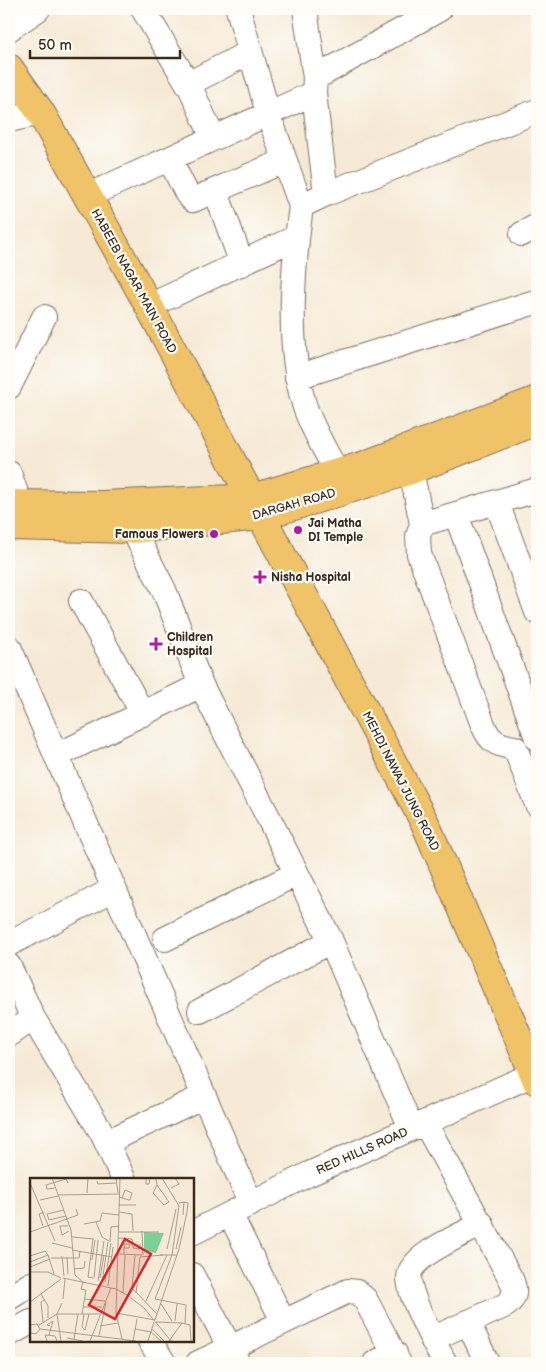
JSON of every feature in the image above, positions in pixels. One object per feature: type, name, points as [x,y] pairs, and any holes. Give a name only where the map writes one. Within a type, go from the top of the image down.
[{"type":"main road","name":"HABEEB NAGAR MAIN ROAD","points":[[9,68],[41,113],[149,306],[256,507]]},
{"type":"main road","name":"DARGAH ROAD","points":[[12,511],[120,503],[256,507],[337,473],[362,466],[537,400]]},
{"type":"main road","name":"DARGAH ROAD","points":[[12,511],[131,529],[256,507],[411,470],[537,421]]},
{"type":"main road","name":"MEHDI NAWAJ JUNG ROAD","points":[[256,507],[425,822],[530,1047],[536,1077]]},
{"type":"street","points":[[9,29],[38,9]]},
{"type":"street","points":[[143,9],[188,84],[213,138]]},
{"type":"street","points":[[238,9],[268,113],[301,206],[297,237],[293,331],[298,377],[304,405],[337,473]]},
{"type":"street","points":[[304,9],[326,194]]},
{"type":"street","points":[[87,196],[170,160],[268,113],[440,9]]},
{"type":"street","points":[[188,84],[250,52]]},
{"type":"street","points":[[301,206],[326,194],[537,111]]},
{"type":"street","points":[[9,120],[41,113]]},
{"type":"street","points":[[170,160],[187,194],[193,200],[216,192],[284,161]]},
{"type":"street","points":[[216,192],[242,264]]},
{"type":"street","points":[[149,306],[297,237]]},
{"type":"street","points":[[298,377],[532,303]]},
{"type":"street","points":[[9,387],[44,318]]},
{"type":"street","points":[[411,470],[422,524],[418,536],[419,554],[483,725],[488,736],[496,744],[526,745],[537,804]]},
{"type":"street","points":[[9,473],[12,511]]},
{"type":"street","points":[[422,524],[537,490]]},
{"type":"street","points":[[120,503],[131,529],[164,590],[200,685],[330,941],[418,1126],[482,1224],[512,1281],[515,1291],[514,1297],[506,1305],[432,1339]]},
{"type":"street","points":[[497,503],[537,612]]},
{"type":"street","points":[[456,514],[537,738]]},
{"type":"street","points":[[81,601],[143,714]]},
{"type":"street","points":[[9,647],[204,1096],[240,1209],[282,1321]]},
{"type":"street","points":[[56,756],[200,685]]},
{"type":"street","points":[[165,939],[296,874]]},
{"type":"street","points":[[9,944],[114,889]]},
{"type":"street","points":[[200,1011],[330,941]]},
{"type":"street","points":[[9,966],[33,1018],[107,1142],[123,1178]]},
{"type":"street","points":[[9,1034],[33,1018]]},
{"type":"street","name":"RED HILLS ROAD","points":[[194,1232],[308,1174],[536,1077]]},
{"type":"street","points":[[107,1142],[204,1096]]},
{"type":"street","points":[[445,1363],[432,1339],[410,1287],[409,1276],[412,1267],[423,1256],[482,1224]]},
{"type":"street","points":[[194,1279],[234,1355]]},
{"type":"street","points":[[9,1298],[30,1285]]},
{"type":"street","points":[[198,1363],[234,1355],[282,1321],[348,1291],[357,1292],[372,1310],[390,1360]]},
{"type":"street","points":[[468,1322],[487,1363]]},
{"type":"street","points":[[9,1334],[30,1323]]},
{"type":"street","points":[[151,1342],[164,1363]]},
{"type":"place","name":"Jai Matha DI Temple","points":[[298,530]]},
{"type":"place","name":"Famous Flowers","points":[[214,534]]},
{"type":"place","name":"Nisha Hospital","points":[[260,577]]},
{"type":"place","name":"Children Hospital","points":[[156,644]]}]
